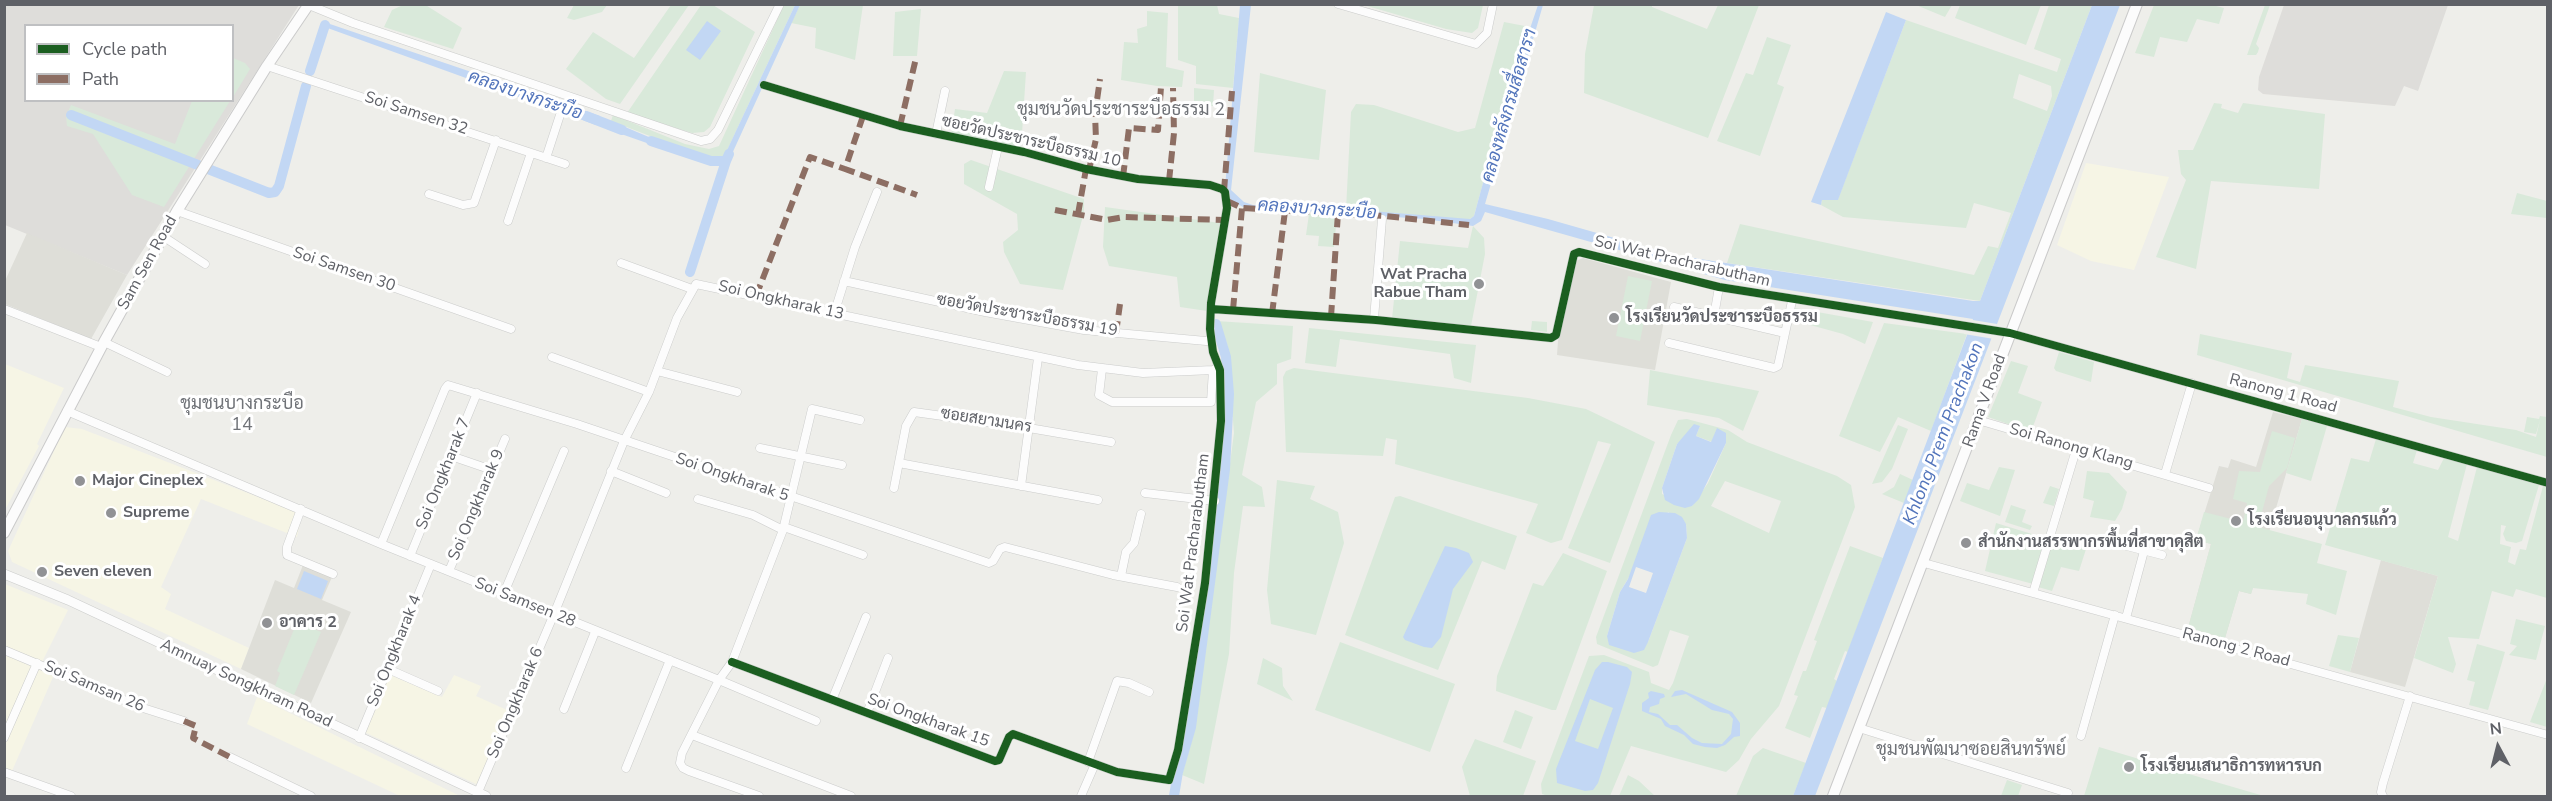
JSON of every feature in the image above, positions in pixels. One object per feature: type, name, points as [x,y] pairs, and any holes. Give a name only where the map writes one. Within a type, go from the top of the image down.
[{"type":"main road","name":"Rama V Road","points":[[1833,796],[2137,4]]},
{"type":"main road","name":"Sam Sen Road","points":[[4,533],[102,345],[177,211],[267,66],[309,5]]},
{"type":"street","points":[[309,5],[353,23],[701,141],[710,139],[718,130],[780,4]]},
{"type":"street","points":[[1338,4],[1476,44],[1487,33],[1493,4]]},
{"type":"street","name":"Soi Samsen 32","points":[[267,66],[565,164]]},
{"type":"street","name":"ซอยวัดประชาระบือธรรม 10","points":[[764,85],[872,118],[1116,176],[1210,186],[1225,192]]},
{"type":"street","points":[[936,134],[945,91]]},
{"type":"street","points":[[546,158],[560,115]]},
{"type":"street","points":[[429,194],[463,204],[474,203],[496,140]]},
{"type":"street","points":[[989,187],[998,147]]},
{"type":"street","points":[[508,221],[531,153]]},
{"type":"street","points":[[834,314],[877,192]]},
{"type":"street","name":"Soi Wat Pracharabutham","points":[[1169,780],[1182,727],[1205,583],[1215,501],[1221,422],[1211,339],[1211,306],[1227,208],[1225,192]]},
{"type":"street","name":"Soi Samsen 30","points":[[177,211],[511,329]]},
{"type":"street","points":[[1374,319],[1382,219]]},
{"type":"street","points":[[164,237],[205,264]]},
{"type":"street","name":"Soi Wat Pracharabutham","points":[[1211,306],[1374,319],[1551,338],[1556,335],[1574,254],[1579,252],[1719,287],[1792,301],[1998,331]]},
{"type":"street","points":[[554,614],[611,471],[649,392],[677,318],[692,289],[621,263]]},
{"type":"street","name":"ซอยวัดประชาระบือธรรม 19","points":[[844,281],[985,312],[1084,330],[1177,339],[1211,339]]},
{"type":"street","name":"Soi Ongkharak 13","points":[[692,289],[696,284],[701,283],[1038,358],[1102,369],[1143,373],[1216,368]]},
{"type":"street","points":[[1714,316],[1719,287]]},
{"type":"street","points":[[1669,344],[1774,368],[1779,366],[1792,301]]},
{"type":"street","points":[[1674,307],[1785,333]]},
{"type":"street","points":[[4,309],[167,372]]},
{"type":"street","name":"Ranong 1 Road","points":[[1998,331],[2547,483]]},
{"type":"street","points":[[552,357],[649,392]]},
{"type":"street","points":[[1021,486],[1038,358]]},
{"type":"street","points":[[1102,369],[1099,395],[1112,402],[1211,402],[1216,368]]},
{"type":"street","points":[[657,371],[737,392]]},
{"type":"street","points":[[2165,474],[2192,383]]},
{"type":"street","name":"Soi Ongkharak 5","points":[[381,544],[445,389],[448,386],[454,386],[577,424],[989,563],[993,561],[1000,549],[1005,547],[1121,576],[1177,587]]},
{"type":"street","name":"Soi Ongkharak 7","points":[[410,556],[477,393]]},
{"type":"street","points":[[759,796],[683,768],[681,758],[718,680],[732,662],[784,528],[812,409],[860,420]]},
{"type":"street","name":"Soi Samsen 28","points":[[67,411],[301,508],[381,544],[816,721]]},
{"type":"street","name":"ซอยสยามนคร","points":[[894,488],[906,426],[914,412],[1111,442]]},
{"type":"street","name":"Soi Ranong Klang","points":[[1978,420],[2209,488]]},
{"type":"street","name":"Soi Ongkharak 9","points":[[449,571],[505,439]]},
{"type":"street","points":[[760,448],[842,465]]},
{"type":"street","points":[[2033,593],[2076,450]]},
{"type":"street","points":[[504,594],[564,452]]},
{"type":"street","points":[[451,456],[492,470]]},
{"type":"street","points":[[899,463],[1098,500]]},
{"type":"street","points":[[611,471],[666,493]]},
{"type":"street","points":[[1146,493],[1215,501]]},
{"type":"street","points":[[698,499],[753,515],[863,555]]},
{"type":"street","points":[[301,508],[287,547],[287,555],[333,574]]},
{"type":"street","points":[[1121,576],[1126,552],[1134,543],[1141,514]]},
{"type":"street","points":[[2115,543],[2162,555]]},
{"type":"street","points":[[2126,618],[2144,551]]},
{"type":"street","name":"Ranong 2 Road","points":[[1924,563],[2547,735]]},
{"type":"street","name":"Soi Ongkharak 4","points":[[359,738],[432,564]]},
{"type":"street","name":"Amnuay Songkhram Road","points":[[4,574],[68,600],[480,795]]},
{"type":"street","name":"Soi Ongkharak 6","points":[[480,795],[554,614]]},
{"type":"street","points":[[2081,736],[2115,615]]},
{"type":"street","points":[[832,700],[867,616]]},
{"type":"street","points":[[564,709],[595,632]]},
{"type":"street","name":"Soi Samsan 26","points":[[4,650],[144,708],[184,722]]},
{"type":"street","points":[[867,713],[888,658]]},
{"type":"street","points":[[626,768],[670,660]]},
{"type":"street","name":"Soi Ongkharak 15","points":[[732,662],[995,761],[999,760],[1009,737],[1013,734],[1126,774],[1169,780]]},
{"type":"street","points":[[4,738],[37,663]]},
{"type":"street","points":[[388,669],[438,691]]},
{"type":"street","points":[[1081,796],[1117,681],[1129,683],[1149,692]]},
{"type":"street","points":[[2383,796],[2381,792],[2383,783],[2410,696]]},
{"type":"street","points":[[1859,729],[2068,793]]},
{"type":"street","points":[[692,735],[851,796]]},
{"type":"street","points":[[231,757],[310,796]]},
{"type":"street","points":[[4,772],[71,796]]},
{"type":"shaded area","points":[[424,4],[462,28],[453,49],[384,27],[392,10],[403,5]]},
{"type":"shaded area","points":[[574,4],[607,5],[602,12],[574,20],[567,18]]},
{"type":"shaded area","points":[[1960,4],[2041,5],[2026,45],[1955,18]]},
{"type":"shaded area","points":[[2284,4],[2448,5],[2418,91],[2404,86],[2395,106],[2263,94],[2258,90],[2259,77]]},
{"type":"shaded area","points":[[4,5],[299,5],[127,275],[5,225]]},
{"type":"shaded area","points":[[671,5],[689,5],[620,104],[606,99],[566,69],[593,32],[634,58]]},
{"type":"shaded area","points":[[701,5],[713,5],[755,32],[710,127],[704,132],[692,133],[627,113]]},
{"type":"shaded area","points":[[784,5],[795,5],[723,159],[712,160],[611,121],[613,115],[685,144],[709,149],[719,146]]},
{"type":"shaded area","points":[[800,5],[863,5],[855,60],[815,48],[816,28],[791,23]]},
{"type":"shaded area","points":[[1178,5],[1217,5],[1219,14],[1239,18],[1233,88],[1196,84],[1196,66],[1178,60]]},
{"type":"shaded area","points":[[1364,5],[1483,5],[1478,28],[1472,33],[1446,29]]},
{"type":"shaded area","points":[[1594,5],[1652,5],[1652,7],[1707,29],[1718,5],[1759,5],[1708,138],[1584,93],[1585,54]]},
{"type":"shaded area","points":[[1916,5],[1952,5],[1945,17]]},
{"type":"shaded area","points":[[2049,5],[2092,5],[1980,301],[1727,263],[1740,224],[1974,275],[1988,246],[1998,248],[2011,213],[1974,203],[1966,228],[1843,217],[1821,205],[1822,200],[1838,199],[1906,20],[2057,72],[2061,59],[2034,49]],"holes":[[[2019,74],[2051,86],[2052,96],[2047,111],[2013,98]]]},
{"type":"shaded area","points":[[2154,5],[2212,5],[2224,8],[2219,24],[2197,19],[2187,42],[2160,37],[2154,57],[2135,53]]},
{"type":"shaded area","points":[[2265,5],[2270,5],[2256,44],[2259,48],[2258,52],[2256,55],[2247,55]]},
{"type":"shaded area","points":[[921,9],[917,56],[893,56],[895,12]]},
{"type":"shaded area","points":[[1147,11],[1168,13],[1166,67],[1184,71],[1182,87],[1157,86],[1121,80],[1124,42],[1138,43],[1137,29],[1147,26]]},
{"type":"shaded area","points":[[1504,22],[1530,27],[1505,102],[1474,216],[1470,219],[1460,219],[1346,210],[1351,112],[1356,104],[1374,105],[1458,132],[1475,128]]},
{"type":"shaded area","points":[[1767,37],[1791,45],[1777,84],[1784,87],[1760,156],[1717,141],[1746,73],[1753,75]]},
{"type":"shaded area","points":[[234,58],[245,63],[250,69],[234,95]]},
{"type":"shaded area","points":[[1004,71],[1026,72],[1021,149],[951,135],[955,109],[987,113]]},
{"type":"shaded area","points":[[1260,73],[1326,90],[1319,160],[1254,152]]},
{"type":"shaded area","points":[[1194,88],[1214,90],[1213,106],[1194,106]]},
{"type":"shaded area","points":[[192,102],[229,102],[164,207],[132,195],[93,134],[67,126],[66,116],[71,105],[175,144]]},
{"type":"shaded area","points":[[2214,103],[2222,104],[2221,108],[2238,113],[2243,103],[2325,114],[2319,189],[2211,181],[2196,269],[2156,257],[2186,180],[2181,174],[2178,150],[2193,150]]},
{"type":"shaded area","points":[[971,160],[1084,199],[1084,212],[1063,290],[1020,284],[1004,252],[1003,242],[1018,230],[1017,214],[964,184],[964,164]]},
{"type":"shaded area","points":[[2086,163],[2169,177],[2134,270],[2091,261],[2057,245]]},
{"type":"shaded area","points":[[2517,193],[2547,201],[2547,218],[2511,214]]},
{"type":"shaded area","points":[[1105,207],[1220,223],[1207,311],[1180,307],[1177,277],[1109,266],[1103,247]]},
{"type":"shaded area","points":[[1309,214],[1337,215],[1334,247],[1318,246],[1319,236],[1306,235]]},
{"type":"shaded area","points":[[1473,226],[1484,238],[1485,254],[1471,326],[1392,319],[1400,241],[1468,248]]},
{"type":"shaded area","points":[[27,233],[127,275],[91,339],[5,304],[5,281]]},
{"type":"shaded area","name":"โรงเรียนวัดประชาระบือธรรม","points":[[1583,258],[1671,282],[1655,370],[1557,355],[1576,261]]},
{"type":"shaded area","points":[[1628,276],[1652,281],[1640,341],[1616,336]]},
{"type":"shaded area","points":[[1795,308],[1873,322],[1865,344],[1843,334],[1792,320]]},
{"type":"shaded area","points":[[1216,321],[1293,326],[1291,359],[1277,364],[1277,384],[1256,402],[1242,475],[1262,487],[1265,507],[1243,506],[1234,573],[1229,654],[1204,784],[1182,775],[1195,729],[1234,433],[1227,343]]},
{"type":"shaded area","points":[[1532,321],[1547,322],[1547,332],[1531,330]]},
{"type":"shaded area","points":[[1884,323],[1967,334],[1931,431],[1898,417],[1880,452],[1839,436]]},
{"type":"shaded area","points":[[1309,328],[1476,345],[1471,383],[1454,378],[1450,354],[1340,339],[1336,367],[1305,363]]},
{"type":"shaded area","points":[[2200,334],[2292,353],[2287,378],[2300,382],[2305,365],[2399,381],[2393,407],[2431,417],[2516,430],[2536,437],[2540,420],[2536,434],[2524,432],[2527,417],[2539,419],[2540,416],[2547,417],[2547,457],[2197,355]]},
{"type":"shaded area","points":[[2059,352],[2094,362],[2091,382],[2056,371],[2054,368]]},
{"type":"shaded area","points":[[2011,361],[2028,366],[2018,393],[2042,402],[2031,432],[1988,417]]},
{"type":"shaded area","points":[[5,364],[64,388],[37,444],[39,446],[5,510]]},
{"type":"shaded area","points":[[1294,368],[1528,398],[1586,409],[1655,442],[1610,563],[1568,548],[1611,444],[1598,441],[1562,540],[1551,543],[1526,533],[1538,504],[1395,464],[1397,440],[1386,438],[1383,456],[1286,452],[1283,377],[1286,371]]},
{"type":"shaded area","points":[[1650,370],[1759,391],[1743,431],[1719,418],[1647,405]]},
{"type":"shaded area","name":"โรงเรียนอนุบาลกรแก้ว","points":[[2273,412],[2302,419],[2251,594],[2239,591],[2225,638],[2188,628],[2211,544],[2196,540],[2219,466],[2228,468],[2231,459],[2256,467]]},
{"type":"shaded area","points":[[1687,419],[1728,430],[1747,442],[1837,476],[1851,485],[1855,507],[1779,706],[1751,739],[1739,760],[1726,772],[1631,746],[1610,796],[1548,796],[1542,794],[1541,784],[1589,656],[1604,655],[1649,672],[1651,683],[1669,690],[1673,683],[1689,636],[1670,630],[1658,665],[1653,667],[1597,644],[1596,637],[1678,420]],"holes":[[[1700,426],[1696,436],[1712,442],[1718,429],[1726,443],[1708,483],[1692,506],[1662,494],[1662,488],[1677,444]],[[1725,481],[1781,501],[1769,533],[1711,506]],[[1668,512],[1686,524],[1687,538],[1648,642],[1607,636],[1620,592]]]},
{"type":"shaded area","points":[[2302,419],[2327,426],[2311,481],[2286,473]]},
{"type":"shaded area","points":[[1898,425],[1908,429],[1892,469],[1882,482],[1872,484]]},
{"type":"shaded area","points":[[65,427],[82,429],[302,514],[297,537],[201,499],[161,587],[171,594],[165,609],[249,648],[241,669],[12,562],[8,551]]},
{"type":"shaded area","name":"โรงเรียนอนุบาลกรแก้ว","points":[[2272,431],[2295,438],[2287,468],[2269,486],[2258,527],[2322,544],[2317,563],[2347,571],[2336,615],[2306,604],[2308,594],[2253,588],[2251,594],[2239,591],[2225,638],[2188,628],[2211,544],[2196,540],[2204,512],[2243,522],[2247,503],[2233,499],[2239,471],[2260,472]]},
{"type":"shaded area","points":[[2376,439],[2417,450],[2413,463],[2438,470],[2444,458],[2467,464],[2448,537],[2458,541],[2477,467],[2539,485],[2522,541],[2516,543],[2506,541],[2503,534],[2506,526],[2501,525],[2500,544],[2511,547],[2508,562],[2515,565],[2520,549],[2526,550],[2543,486],[2547,487],[2547,598],[2516,589],[2513,597],[2492,591],[2479,639],[2448,637],[2456,664],[2453,673],[2414,658],[2438,576],[2325,545],[2351,458],[2369,462]]},
{"type":"shaded area","points":[[1999,467],[2015,470],[2000,516],[1960,501],[1967,483],[1989,490]]},
{"type":"shaded area","points":[[2087,471],[2109,473],[2127,492],[2122,509],[2115,521],[2090,517],[2094,501],[2083,498]]},
{"type":"shaded area","points":[[1900,474],[1913,480],[1904,503],[1882,494],[1894,487]]},
{"type":"shaded area","points":[[1277,480],[1315,486],[1310,499],[1338,512],[1344,543],[1316,635],[1271,624],[1267,590]]},
{"type":"shaded area","points":[[2050,486],[2059,489],[2054,506],[2043,503]]},
{"type":"shaded area","points":[[1400,496],[1517,536],[1505,570],[1482,561],[1438,670],[1345,635],[1395,497]]},
{"type":"shaded area","points":[[2011,505],[2026,510],[2022,522],[2032,526],[2030,530],[2005,522]]},
{"type":"shaded area","points":[[1996,523],[2045,538],[2033,584],[1985,571]]},
{"type":"shaded area","points":[[2053,541],[2087,546],[2079,571],[2061,567],[2052,591],[2038,587]]},
{"type":"shaded area","points":[[1850,546],[1883,558],[1848,652],[1845,651],[1834,679],[1837,681],[1827,708],[1822,707],[1810,738],[1785,728],[1798,696],[1794,695],[1803,671],[1806,671],[1817,641],[1814,640]]},
{"type":"shaded area","points":[[1563,553],[1607,571],[1556,710],[1552,710],[1496,691],[1497,676],[1533,583],[1543,586]]},
{"type":"shaded area","points":[[2381,560],[2438,576],[2405,687],[2350,672]]},
{"type":"shaded area","points":[[303,565],[332,577],[322,600],[351,612],[311,703],[241,669],[275,580],[294,588]]},
{"type":"shaded area","points":[[5,584],[68,610],[42,662],[57,668],[12,771],[5,769]]},
{"type":"shaded area","points":[[2516,619],[2545,626],[2536,660],[2509,655],[2517,646],[2510,644]]},
{"type":"shaded area","points":[[297,622],[321,632],[294,695],[275,686],[280,673],[277,671]]},
{"type":"shaded area","points":[[2338,635],[2359,638],[2350,672],[2329,666]]},
{"type":"shaded area","points":[[1340,642],[1455,684],[1430,752],[1315,710]]},
{"type":"shaded area","points":[[2477,644],[2505,652],[2488,710],[2469,705],[2475,682],[2467,680]]},
{"type":"shaded area","points":[[1263,658],[1282,668],[1283,686],[1293,701],[1257,684]]},
{"type":"shaded area","points":[[383,672],[442,697],[454,675],[481,686],[476,696],[507,710],[485,780],[476,784],[360,730]]},
{"type":"shaded area","points":[[2547,678],[2547,727],[2530,722]]},
{"type":"shaded area","points":[[257,697],[459,796],[400,796],[247,724]]},
{"type":"shaded area","points":[[1515,710],[1533,717],[1521,749],[1503,742]]},
{"type":"shaded area","points":[[1475,739],[1536,761],[1523,796],[1470,796],[1462,767]]},
{"type":"shaded area","name":"โรงเรียนเสนาธิการทหารบก","points":[[2099,747],[2209,780],[2264,796],[2084,796]]},
{"type":"shaded area","points":[[1763,748],[1806,763],[1793,796],[1736,796],[1753,756]]},
{"type":"shaded area","points":[[1628,775],[1639,781],[1655,796],[1619,796]]},
{"type":"shaded area","points":[[2007,780],[2022,785],[2018,796],[2001,796]]},
{"type":"water","points":[[795,5],[800,5],[726,167],[721,163]]},
{"type":"water","points":[[1240,5],[1251,5],[1231,190],[1244,202],[1253,205],[1322,207],[1470,219],[1474,216],[1505,102],[1538,5],[1543,5],[1485,204],[1548,219],[1674,255],[1980,301],[2092,5],[2120,5],[1815,796],[1793,796],[1973,319],[1725,280],[1485,212],[1481,221],[1473,226],[1425,219],[1243,207],[1229,199],[1225,188]]},
{"type":"water","points":[[1886,12],[1906,20],[1838,200],[1822,200],[1821,205],[1811,202]]},
{"type":"water","points":[[707,21],[721,31],[700,60],[686,50]]},
{"type":"water","points":[[324,22],[600,116],[596,125],[322,26]]},
{"type":"water","points":[[611,121],[663,143],[661,148],[607,129]]},
{"type":"water","points":[[1694,424],[1700,426],[1696,436],[1711,442],[1717,428],[1726,433],[1726,443],[1699,499],[1692,506],[1685,508],[1665,500],[1662,488],[1677,444]]},
{"type":"water","points":[[1659,512],[1675,513],[1682,517],[1686,524],[1687,538],[1648,642],[1644,650],[1634,653],[1609,645],[1607,636],[1620,592],[1628,579],[1651,515]],"holes":[[[1636,567],[1653,573],[1646,593],[1629,587]]]},
{"type":"water","points":[[1445,546],[1469,553],[1473,562],[1453,589],[1441,637],[1432,648],[1424,647],[1405,640],[1403,637]]},
{"type":"water","points":[[304,571],[328,581],[321,599],[297,589]]},
{"type":"water","points":[[1602,662],[1608,662],[1627,667],[1632,672],[1598,783],[1593,790],[1585,791],[1557,783],[1556,769],[1595,670]],"holes":[[[1590,699],[1613,708],[1598,749],[1575,741]]]},
{"type":"water","points":[[1682,690],[1732,712],[1740,723],[1740,736],[1734,737],[1725,745],[1717,748],[1693,744],[1684,735],[1665,726],[1661,719],[1642,711],[1642,703],[1649,698],[1648,693],[1651,691],[1664,694],[1665,697],[1660,699],[1659,704],[1650,707],[1649,712],[1658,714],[1670,725],[1677,725],[1702,743],[1722,744],[1731,734],[1733,719],[1729,714],[1712,710],[1686,694],[1671,697],[1675,691]]},
{"type":"pier","points":[[1961,318],[1997,324],[1994,339],[1964,334],[1969,322]]},
{"type":"waterway","name":"คลองบางกระบือ","points":[[310,71],[325,25]]},
{"type":"waterway","name":"คลองบางกระบือ","points":[[71,115],[269,193],[275,192],[279,186],[306,86]]},
{"type":"waterway","name":"คลองบางกระบือ","points":[[586,116],[622,130]]},
{"type":"waterway","name":"คลองบางกระบือ","points":[[651,141],[711,161],[726,161],[729,154]]},
{"type":"waterway","name":"คลองบางกระบือ","points":[[690,272],[726,161]]},
{"type":"waterway","points":[[1174,796],[1178,772],[1191,727],[1225,469],[1229,394],[1226,357],[1216,324]]},
{"type":"marked path","points":[[900,126],[916,58]]},
{"type":"marked path","points":[[1089,170],[1096,139],[1095,114],[1100,79]]},
{"type":"marked path","points":[[1123,177],[1129,128],[1158,130],[1161,87]]},
{"type":"marked path","points":[[1169,181],[1174,133],[1173,88]]},
{"type":"marked path","points":[[1224,191],[1232,91]]},
{"type":"marked path","points":[[863,116],[845,169],[917,195]]},
{"type":"marked path","points":[[756,296],[810,157],[845,169]]},
{"type":"marked path","points":[[1078,214],[1086,169]]},
{"type":"marked path","points":[[1227,201],[1242,208],[1384,216],[1469,225]]},
{"type":"marked path","points":[[1233,310],[1242,208]]},
{"type":"marked path","points":[[1055,210],[1107,220],[1124,217],[1225,220]]},
{"type":"marked path","points":[[1272,314],[1285,211]]},
{"type":"marked path","points":[[1331,317],[1338,213]]},
{"type":"marked path","points":[[1116,333],[1120,304]]},
{"type":"marked path","points":[[184,721],[196,726],[193,738],[230,757]]},
{"type":"cycle path","points":[[732,662],[995,761],[999,760],[1009,737],[1013,734],[1117,772],[1169,780],[1178,750],[1205,583],[1221,421],[1220,370],[1213,352],[1210,329],[1211,303],[1227,208],[1225,192],[1222,189],[1210,185],[1138,179],[1086,169],[1024,152],[900,126],[764,85]]},
{"type":"cycle path","points":[[1211,309],[1376,320],[1551,338],[1556,335],[1574,254],[1579,252],[1719,287],[2010,333],[2548,483]]},
{"type":"place","name":"Wat Pracha Rabue Tham","points":[[1479,284]]},
{"type":"place","name":"โรงเรียนวัดประชาระบือธรรม","points":[[1614,318]]},
{"type":"place","name":"Major Cineplex","points":[[80,481]]},
{"type":"place","name":"Supreme","points":[[111,513]]},
{"type":"place","name":"โรงเรียนอนุบาลกรแก้ว","points":[[2236,521]]},
{"type":"place","name":"สำนักงานสรรพากรพื้นที่สาขาดุสิต","points":[[1966,543]]},
{"type":"place","name":"Seven eleven","points":[[42,572]]},
{"type":"place","name":"อาคาร 2","points":[[267,623]]},
{"type":"place","name":"โรงเรียนเสนาธิการทหารบก","points":[[2129,767]]},
{"type":"district","name":"ชุมชนวัดประชาระบือธรรม 2","points":[[1121,111]]},
{"type":"district","name":"ชุมชนบางกระบือ 14","points":[[242,415]]},
{"type":"district","name":"ชุมชนพัฒนาซอยสินทรัพย์","points":[[1971,751]]},
{"type":"water label","name":"คลองหลังกรมสื่อสารฯ","points":[[1510,106]]},
{"type":"water label","name":"Khlong Prem Prachakon","points":[[1944,434]]}]
